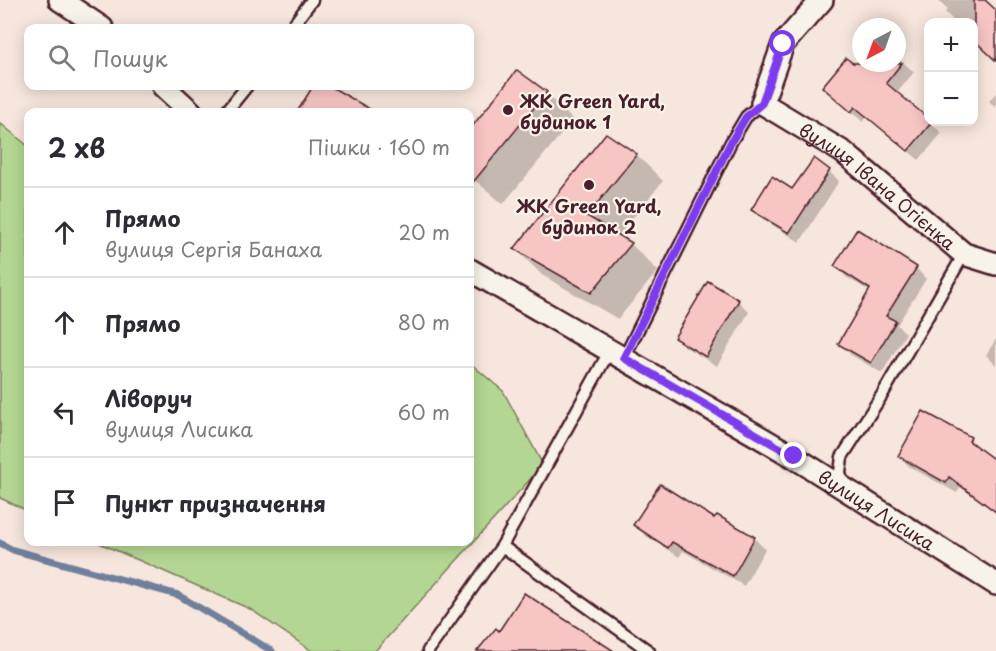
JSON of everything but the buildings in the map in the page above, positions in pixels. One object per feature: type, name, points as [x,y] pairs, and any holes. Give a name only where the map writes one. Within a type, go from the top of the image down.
[{"type":"street","points":[[60,0],[96,24]]},
{"type":"street","points":[[762,103],[783,44],[822,0]]},
{"type":"street","points":[[167,90],[187,108]]},
{"type":"street","name":"вулиця Івана Огієнка","points":[[762,103],[843,152],[964,254],[996,264]]},
{"type":"street","name":"вулиця Лисика","points":[[474,272],[794,456],[996,584]]},
{"type":"lane","points":[[294,24],[312,0]]},
{"type":"lane","points":[[229,108],[244,90]]},
{"type":"lane","points":[[428,651],[502,546],[731,142],[746,117],[762,103]]},
{"type":"lane","points":[[843,489],[840,472],[842,458],[882,395],[964,254]]},
{"type":"lane","points":[[502,546],[649,651]]},
{"type":"green space","points":[[0,123],[24,143],[24,509],[0,498]]},
{"type":"green space","points":[[474,366],[503,391],[543,465],[474,541]]},
{"type":"green space","points":[[106,546],[470,546],[375,651],[312,651],[250,609]]},
{"type":"waterway","points":[[0,543],[13,550],[178,595],[272,651]]},
{"type":"place","name":"ЖК Green Yard, будинок 1","points":[[508,110]]},
{"type":"place","name":"ЖК Green Yard, будинок 2","points":[[589,185]]},
{"type":"route","points":[[783,44],[762,103],[746,117],[731,142],[624,358],[794,456]]}]
